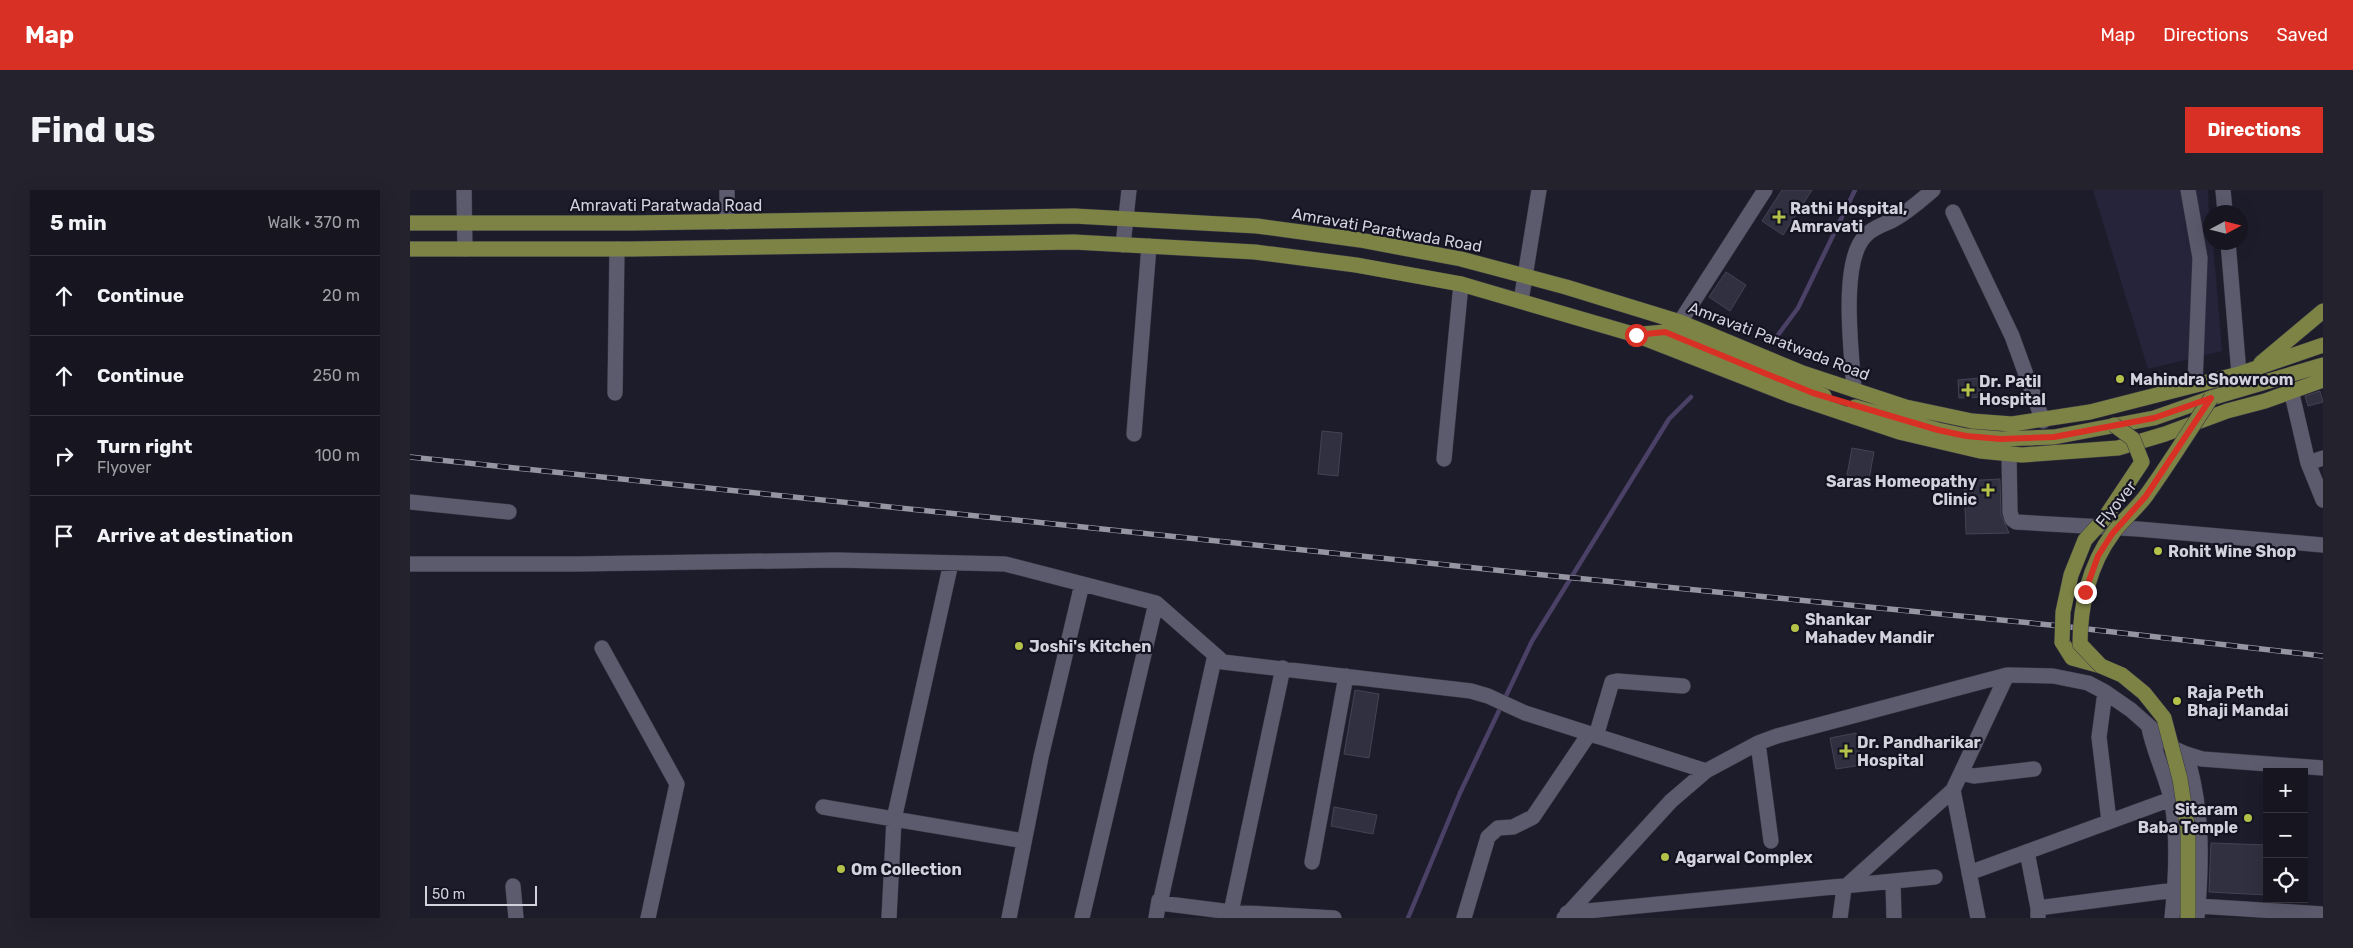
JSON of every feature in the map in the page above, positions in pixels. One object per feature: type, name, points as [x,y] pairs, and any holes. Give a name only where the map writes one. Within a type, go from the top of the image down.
[{"type":"main road","name":"Amravati Paratwada Road","points":[[410,223],[727,222],[1074,216],[1257,226],[1360,240],[1461,259],[1524,276],[1650,313],[1674,330],[1813,393],[1938,430],[2001,439],[2054,437],[2154,418],[2211,398],[2323,365]]},
{"type":"main road","points":[[410,249],[617,249],[1074,242],[1255,252],[1356,265],[1461,284],[1636,335],[1792,396],[1899,432],[1980,451],[2009,454],[2050,454],[2118,448],[2165,434],[2323,380]]},
{"type":"main road","points":[[2255,369],[2323,311]]},
{"type":"main road","name":"Amravati Paratwada Road","points":[[1674,330],[1906,407],[1972,421],[2012,424],[2043,421],[2090,412],[2239,374],[2323,345]]},
{"type":"main road","points":[[1636,335],[1674,330]]},
{"type":"main road","name":"Flyover","points":[[2101,666],[2080,644],[2080,626],[2085,592],[2098,556],[2112,534],[2146,496],[2211,398]]},
{"type":"main road","name":"Flyover","points":[[2114,426],[2132,439],[2142,462],[2104,519],[2085,540],[2071,575],[2064,612],[2062,642],[2072,658],[2101,666],[2122,675],[2144,693],[2164,718],[2180,779],[2188,831],[2188,918]]},
{"type":"street","points":[[464,190],[465,249]]},
{"type":"street","points":[[727,190],[727,222]]},
{"type":"street","points":[[1123,245],[1129,190]]},
{"type":"street","points":[[1521,301],[1539,190]]},
{"type":"street","points":[[1674,330],[1765,190]]},
{"type":"street","points":[[1854,390],[1849,297],[1852,272],[1858,251],[1864,237],[1870,231],[1908,210],[1933,190]]},
{"type":"street","points":[[2188,190],[2200,258],[2195,384]]},
{"type":"street","points":[[2223,190],[2224,205]]},
{"type":"street","points":[[1953,212],[2012,336],[2043,421]]},
{"type":"street","points":[[1134,434],[1149,246]]},
{"type":"street","points":[[615,393],[617,249]]},
{"type":"street","points":[[2229,250],[2239,374]]},
{"type":"street","points":[[1444,459],[1461,284]]},
{"type":"street","points":[[2291,390],[2308,463],[2323,500]]},
{"type":"street","points":[[2009,454],[2010,512],[2012,519],[2016,522],[2138,529],[2323,545]]},
{"type":"street","points":[[2308,463],[2323,458]]},
{"type":"street","points":[[410,502],[509,512]]},
{"type":"street","points":[[410,564],[578,564],[836,560],[1005,564],[1156,603],[1222,662],[1471,690],[1525,713],[1706,771]]},
{"type":"street","points":[[888,918],[894,819],[951,563]]},
{"type":"street","points":[[1009,918],[1041,757],[1082,584]]},
{"type":"street","points":[[1082,918],[1156,603]]},
{"type":"street","points":[[602,648],[677,784],[648,918]]},
{"type":"street","points":[[1156,918],[1215,655]]},
{"type":"street","points":[[1231,912],[1283,668]]},
{"type":"street","points":[[1312,862],[1346,676]]},
{"type":"street","points":[[1840,918],[1844,888],[1953,790],[2007,676]]},
{"type":"street","points":[[1565,916],[1671,801],[1706,771],[1758,743],[1786,734],[2007,676],[2059,677],[2088,683],[2105,692],[2130,710],[2175,749],[2202,759],[2323,768]]},
{"type":"street","points":[[1464,918],[1488,837],[1498,828],[1513,827],[1525,823],[1533,817],[1592,735],[1612,682],[1683,686]]},
{"type":"street","points":[[2105,692],[2099,737],[2109,822]]},
{"type":"street","points":[[2150,728],[2153,748],[2171,799],[2174,817],[2175,890],[2172,918]]},
{"type":"street","points":[[1758,743],[1771,841]]},
{"type":"street","points":[[2186,754],[2195,784],[2200,827],[2198,912],[2323,914]]},
{"type":"street","points":[[1961,773],[1974,776],[2034,768]]},
{"type":"street","points":[[1953,790],[1978,918]]},
{"type":"street","points":[[1969,872],[2171,799]]},
{"type":"street","points":[[823,807],[1024,841]]},
{"type":"street","points":[[2026,852],[2038,913],[2175,890]]},
{"type":"street","points":[[1565,916],[1672,911],[1935,877]]},
{"type":"street","points":[[1893,882],[1894,918]]},
{"type":"street","points":[[513,886],[516,918]]},
{"type":"street","points":[[1159,900],[1162,905],[1231,912],[1334,918]]},
{"type":"shaded area","points":[[2093,190],[2208,190],[2209,205],[2203,205],[2203,250],[2214,250],[2222,351],[2148,369]]},
{"type":"building","points":[[1782,190],[1812,190],[1783,235],[1762,221]]},
{"type":"building","points":[[1726,272],[1746,285],[1730,311],[1709,297]]},
{"type":"building","points":[[1979,378],[1981,397],[1959,398],[1958,380]]},
{"type":"building","points":[[2320,391],[2323,402],[2308,406],[2305,396]]},
{"type":"building","points":[[1322,431],[1342,433],[1338,476],[1318,474]]},
{"type":"building","points":[[1852,448],[1874,452],[1869,479],[1847,475]]},
{"type":"building","points":[[2000,479],[2001,514],[2009,533],[1966,534],[1964,481]]},
{"type":"building","points":[[1355,690],[1379,694],[1369,758],[1344,754]]},
{"type":"building","points":[[1856,733],[1862,765],[1836,769],[1830,738]]},
{"type":"building","points":[[1334,807],[1377,815],[1373,834],[1331,826]]},
{"type":"building","points":[[2211,843],[2263,845],[2263,895],[2209,892]]},
{"type":"waterway","points":[[1772,343],[1798,308],[1855,190]]},
{"type":"waterway","points":[[1408,918],[1460,793],[1532,641],[1669,419],[1691,397]]},
{"type":"railway","points":[[410,457],[1534,574],[2061,626],[2323,656]]},
{"type":"place","name":"Rathi Hospital, Amravati","points":[[1779,217]]},
{"type":"place","name":"Mahindra Showroom","points":[[2120,379]]},
{"type":"place","name":"Dr. Patil Hospital","points":[[1968,390]]},
{"type":"place","name":"Saras Homeopathy Clinic","points":[[1988,490]]},
{"type":"place","name":"Rohit Wine Shop","points":[[2158,551]]},
{"type":"place","name":"Shankar Mahadev Mandir","points":[[1795,628]]},
{"type":"place","name":"Joshi's Kitchen","points":[[1019,646]]},
{"type":"place","name":"Raja Peth Bhaji Mandai","points":[[2177,701]]},
{"type":"place","name":"Dr. Pandharikar Hospital","points":[[1846,751]]},
{"type":"place","name":"Sitaram Baba Temple","points":[[2248,818]]},
{"type":"place","name":"Agarwal Complex","points":[[1665,857]]},
{"type":"place","name":"Om Collection","points":[[841,869]]},
{"type":"route","points":[[1636,335],[1665,332],[1813,393],[1858,408],[1966,436],[2001,439],[2054,437],[2154,418],[2211,398],[2146,496],[2112,534],[2098,556],[2085,592]]}]
